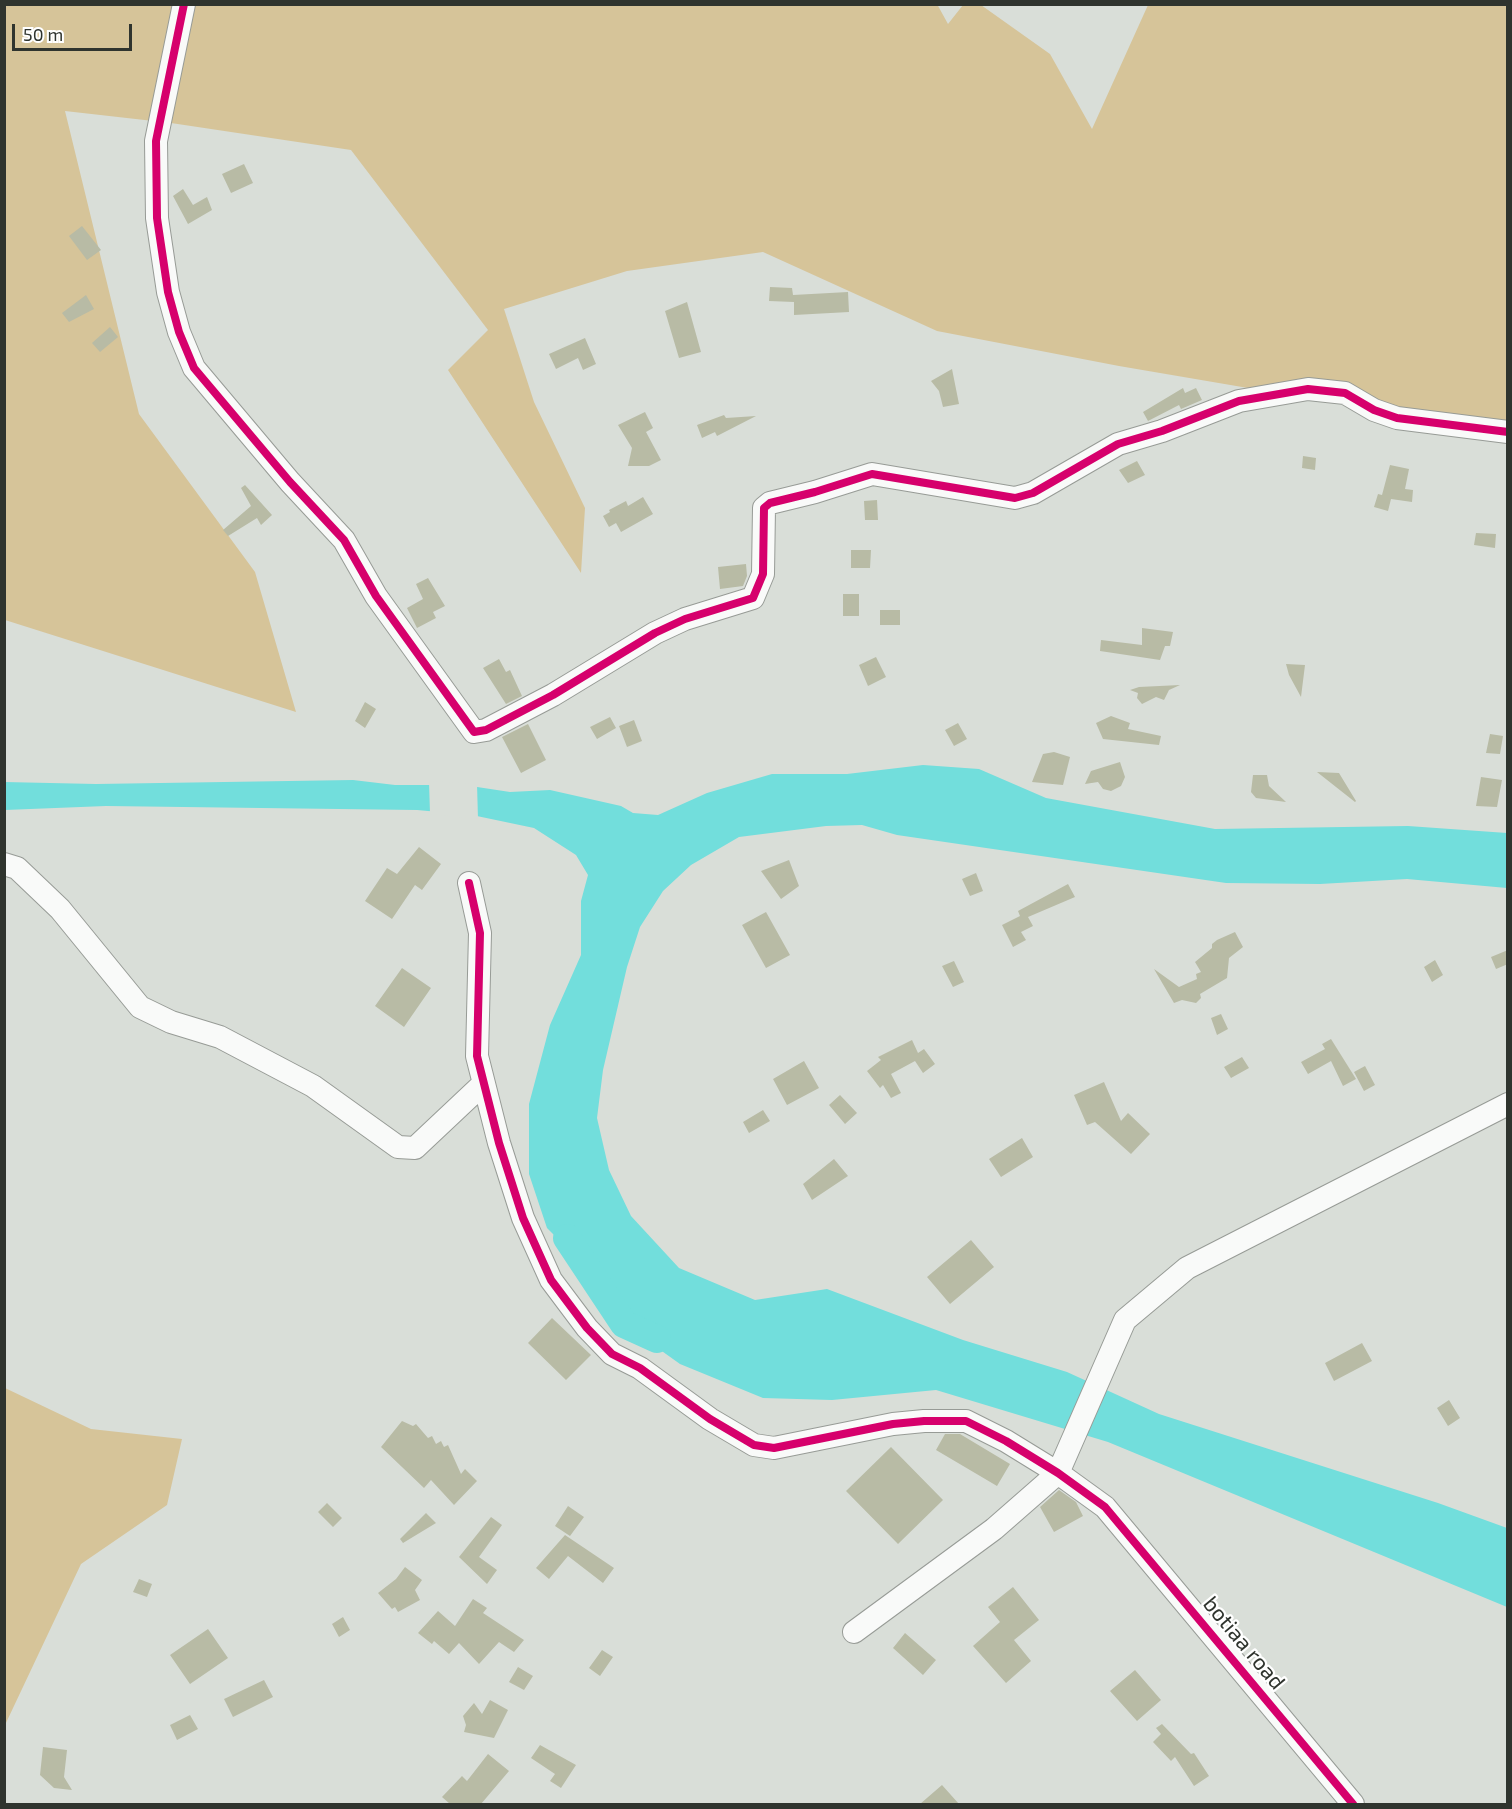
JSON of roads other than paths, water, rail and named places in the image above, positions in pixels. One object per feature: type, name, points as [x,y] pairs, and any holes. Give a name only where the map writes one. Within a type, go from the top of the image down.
[{"type":"street","points":[[184,4],[156,141],[157,218],[168,292],[179,332],[194,368],[290,482],[344,540],[376,596],[473,731],[486,730],[553,695],[656,633],[685,619],[753,598],[763,574],[764,508],[770,503],[872,474],[1015,498],[1033,493],[1118,444],[1162,431],[1239,401],[1308,389],[1345,393],[1374,410],[1396,418],[1508,432]]},
{"type":"street","points":[[4,864],[17,868],[60,909],[140,1007],[171,1022],[220,1037],[313,1086],[398,1148],[416,1148],[483,1084]]},
{"type":"street","name":"botiaa road","points":[[469,883],[480,933],[477,1056],[483,1084],[523,1218],[551,1280],[587,1328],[612,1354],[640,1368],[710,1419],[754,1445],[774,1448],[893,1424],[966,1421],[1060,1469],[1105,1507],[1353,1804]]},
{"type":"street","points":[[854,1632],[994,1529],[1060,1469],[1125,1320],[1187,1268],[1508,1104]]},
{"type":"water","points":[[923,765],[979,769],[1046,798],[1215,829],[1408,826],[1507,833],[1507,888],[1407,879],[1320,884],[1226,883],[897,835],[862,825],[826,826],[739,837],[691,865],[663,891],[640,927],[627,967],[603,1070],[597,1118],[609,1170],[631,1216],[679,1268],[755,1300],[827,1289],[963,1340],[1067,1372],[1159,1414],[1438,1503],[1507,1528],[1507,1607],[1108,1442],[936,1390],[832,1400],[763,1398],[680,1364],[624,1324],[587,1268],[547,1228],[529,1174],[529,1104],[550,1025],[581,955],[581,901],[588,875],[576,855],[534,828],[472,815],[417,810],[106,806],[5,810],[4,782],[96,784],[353,780],[395,785],[464,785],[510,792],[550,790],[621,806],[633,813],[658,815],[707,793],[772,774],[847,774]]},
{"type":"waterway","points":[[567,1238],[624,1324],[657,1339]]}]
